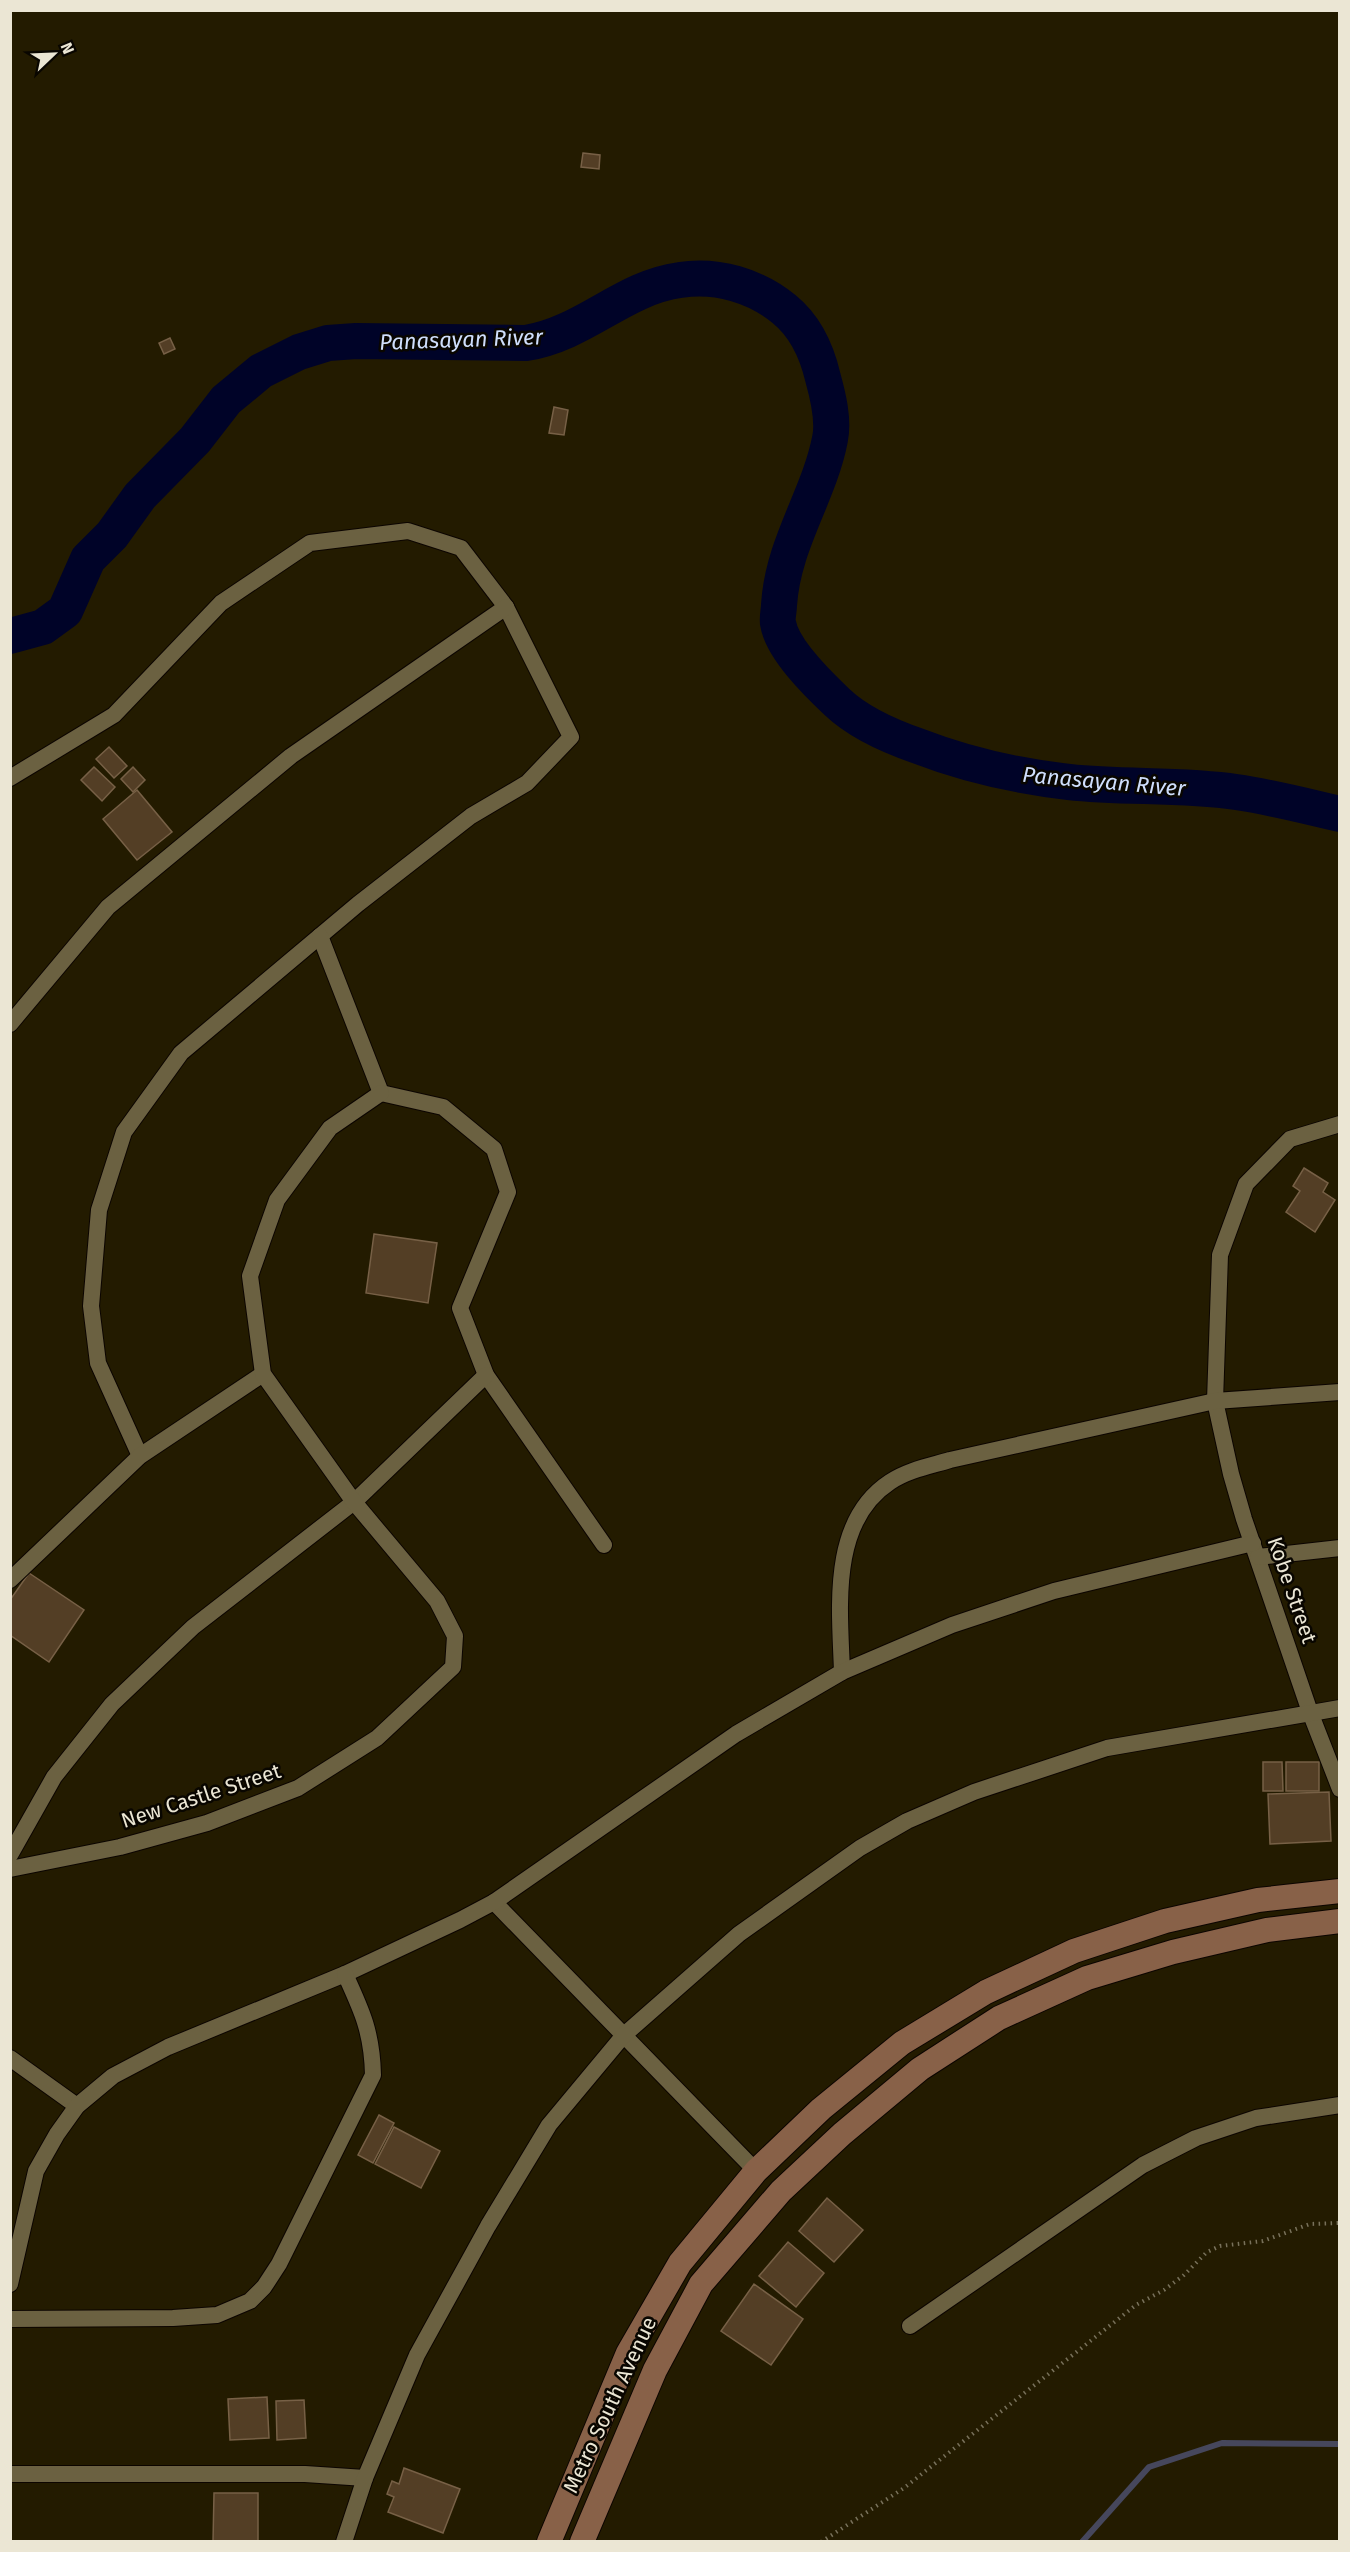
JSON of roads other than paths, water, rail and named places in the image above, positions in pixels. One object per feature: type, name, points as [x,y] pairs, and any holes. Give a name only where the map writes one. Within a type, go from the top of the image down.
[{"type":"street","points":[[10,778],[114,715],[221,603],[310,543],[408,531],[461,548],[506,607],[571,737],[527,783],[471,816],[320,936],[181,1053],[124,1132],[99,1210],[91,1306],[99,1364],[140,1456]]},
{"type":"street","points":[[10,1024],[108,907],[291,756],[506,607]]},
{"type":"street","points":[[320,936],[381,1093]]},
{"type":"street","points":[[10,1580],[140,1456],[263,1374],[250,1276],[277,1200],[330,1128],[381,1093],[443,1107],[494,1149],[508,1192],[460,1308],[486,1375],[604,1545]]},
{"type":"street","name":"Kobe Street","points":[[1340,1124],[1290,1139],[1246,1184],[1220,1254],[1215,1401],[1231,1474],[1255,1550],[1310,1712],[1340,1789]]},
{"type":"street","name":"New Castle Street","points":[[10,1869],[120,1847],[207,1823],[298,1788],[377,1738],[453,1667],[455,1636],[437,1601],[354,1502],[263,1374]]},
{"type":"street","points":[[10,1856],[54,1777],[112,1704],[193,1627],[354,1502],[486,1375]]},
{"type":"street","points":[[842,1672],[840,1584],[852,1528],[868,1501],[890,1482],[917,1469],[950,1460],[1215,1401],[1340,1392]]},
{"type":"street","points":[[10,2284],[36,2171],[57,2134],[77,2106],[113,2076],[168,2047],[345,1974],[494,1902],[736,1734],[842,1672],[952,1625],[1054,1591],[1255,1550],[1340,1548]]},
{"type":"street","points":[[344,2541],[365,2478],[417,2355],[488,2226],[549,2125],[624,2036],[739,1934],[860,1848],[907,1821],[974,1792],[1107,1748],[1340,1708]]},
{"type":"street","name":"Metro South Avenue","points":[[549,2541],[628,2353],[680,2263],[756,2171],[820,2109],[902,2043],[986,1992],[1074,1951],[1165,1921],[1258,1900],[1340,1891]]},
{"type":"street","points":[[494,1902],[756,2171]]},
{"type":"street","name":"Metro South Avenue","points":[[582,2541],[655,2370],[701,2284],[780,2191],[842,2134],[920,2069],[999,2018],[1087,1978],[1173,1952],[1267,1930],[1340,1921]]},
{"type":"street","points":[[10,2319],[173,2318],[217,2315],[238,2307],[264,2288],[279,2264],[372,2075],[372,2047],[366,2020],[345,1974]]},
{"type":"street","points":[[10,2058],[77,2106]]},
{"type":"street","points":[[910,2326],[1143,2165],[1196,2138],[1256,2118],[1340,2105]]},
{"type":"street","points":[[10,2474],[306,2474],[365,2478]]},
{"type":"waterway","name":"Panasayan River","points":[[10,636],[43,627],[65,611],[88,559],[112,535],[140,496],[195,440],[226,400],[261,371],[299,352],[328,343],[356,341],[526,343],[567,330],[640,292],[659,285],[680,280],[722,280],[761,294],[784,309],[798,323],[814,349],[827,392],[830,408],[830,439],[818,480],[787,561],[782,582],[778,621],[781,633],[793,655],[820,686],[846,710],[875,728],[907,742],[955,759],[1011,773],[1090,784],[1236,792],[1340,814]]},
{"type":"waterway","points":[[1082,2542],[1149,2467],[1222,2443],[1340,2444]]}]
